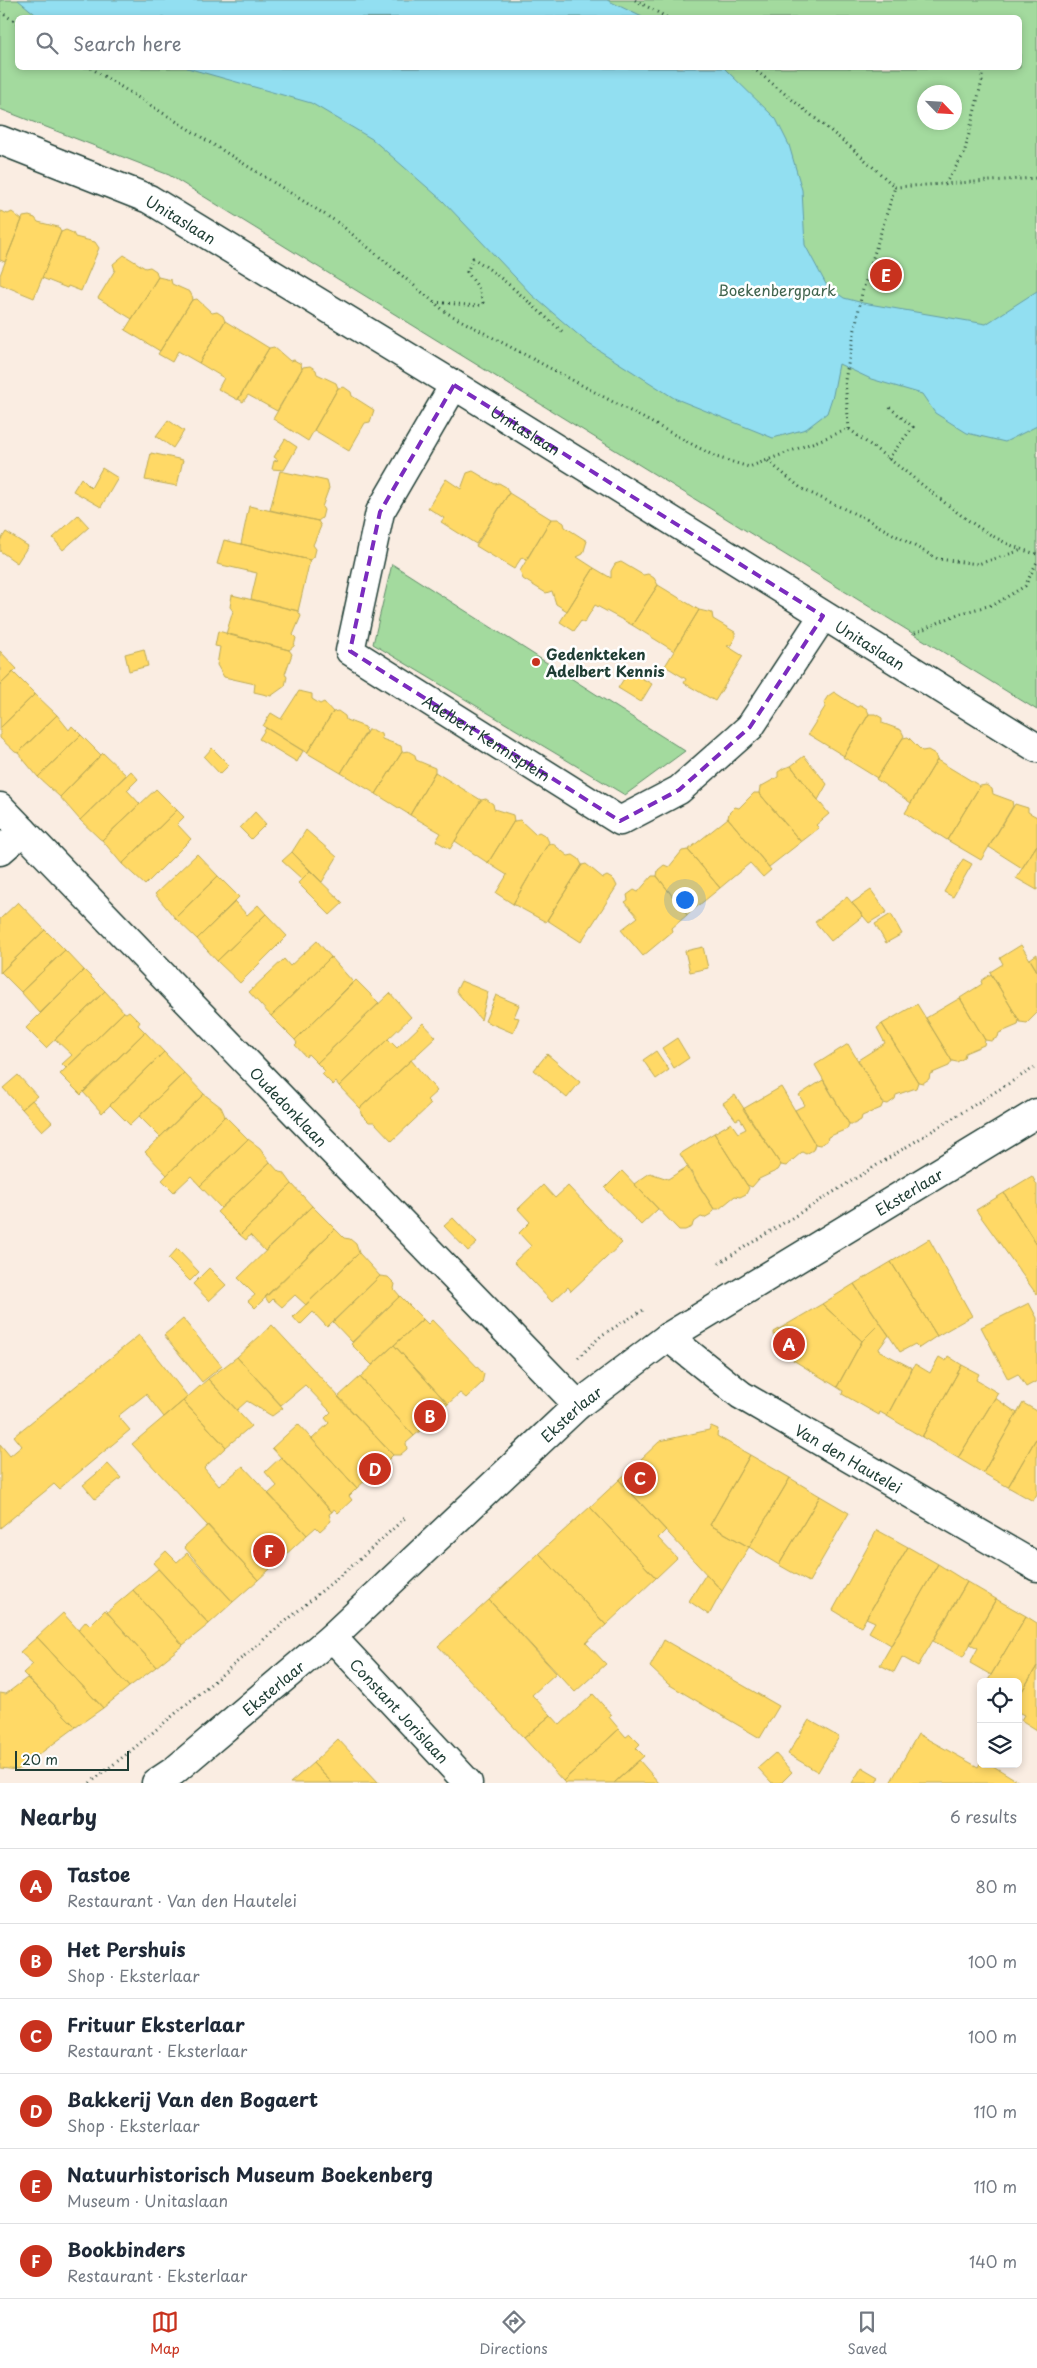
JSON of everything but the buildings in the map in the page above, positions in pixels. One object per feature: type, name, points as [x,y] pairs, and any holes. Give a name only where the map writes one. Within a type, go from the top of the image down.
[{"type":"street","name":"Unitaslaan","points":[[0,140],[149,199],[454,385],[1037,748]]},
{"type":"street","name":"Adelbert Kennisplein","points":[[454,385],[380,512],[350,651],[620,821],[679,790],[750,727],[823,616]]},
{"type":"street","name":"Oudedonklaan","points":[[0,807],[578,1405]]},
{"type":"street","points":[[0,852],[23,831]]},
{"type":"street","name":"Eksterlaar","points":[[156,1783],[182,1764],[332,1637],[578,1405],[668,1337],[1037,1112]]},
{"type":"street","name":"Van den Hautelei","points":[[668,1337],[741,1395],[1037,1567]]},
{"type":"street","name":"Constant Jorislaan","points":[[332,1637],[468,1783]]},
{"type":"path","points":[[635,0],[662,15]]},
{"type":"path","points":[[1,13],[15,21]]},
{"type":"path","points":[[94,70],[340,224],[455,318],[716,457],[749,468],[849,429]]},
{"type":"path","points":[[755,70],[853,149],[895,187],[1037,178]]},
{"type":"path","points":[[945,184],[964,154],[982,81],[982,70]]},
{"type":"path","points":[[895,187],[862,293],[845,380],[849,429],[960,517],[1022,550],[1037,554]]},
{"type":"path","points":[[434,302],[478,306],[484,303],[478,287],[467,272],[473,258],[500,275],[524,300],[563,332]]},
{"type":"path","points":[[888,459],[913,428],[889,407]]},
{"type":"path","points":[[767,460],[802,489],[866,519],[938,559],[978,564],[1022,550]]},
{"type":"path","points":[[926,627],[958,614],[995,604],[1025,586],[1037,562]]},
{"type":"highlighted area","points":[[454,385],[823,616],[750,727],[679,790],[620,821],[350,651],[380,512]]},
{"type":"green space","name":"Boekenbergpark","points":[[0,0],[1037,0],[1037,710],[169,175],[0,109]]},
{"type":"green space","points":[[392,564],[685,751],[625,795],[373,644]]},
{"type":"water","points":[[18,0],[607,0],[638,15],[36,15]]},
{"type":"water","points":[[194,70],[726,70],[776,119],[789,145],[802,190],[805,245],[827,286],[844,298],[863,303],[986,324],[1037,291],[1037,426],[1005,442],[967,433],[935,413],[922,394],[871,379],[839,364],[833,395],[827,413],[806,429],[773,438],[674,398],[589,344],[532,295],[443,201],[372,139],[311,103]]},
{"type":"place","name":"Natuurhistorisch Museum Boekenberg","points":[[886,275]]},
{"type":"place","name":"Gedenkteken Adelbert Kennis","points":[[536,662]]},
{"type":"place","name":"Tastoe","points":[[789,1344]]},
{"type":"place","name":"Het Pershuis","points":[[430,1416]]},
{"type":"place","name":"Bakkerij Van den Bogaert","points":[[375,1469]]},
{"type":"place","name":"Frituur Eksterlaar","points":[[640,1478]]},
{"type":"place","name":"Bookbinders","points":[[269,1551]]}]
